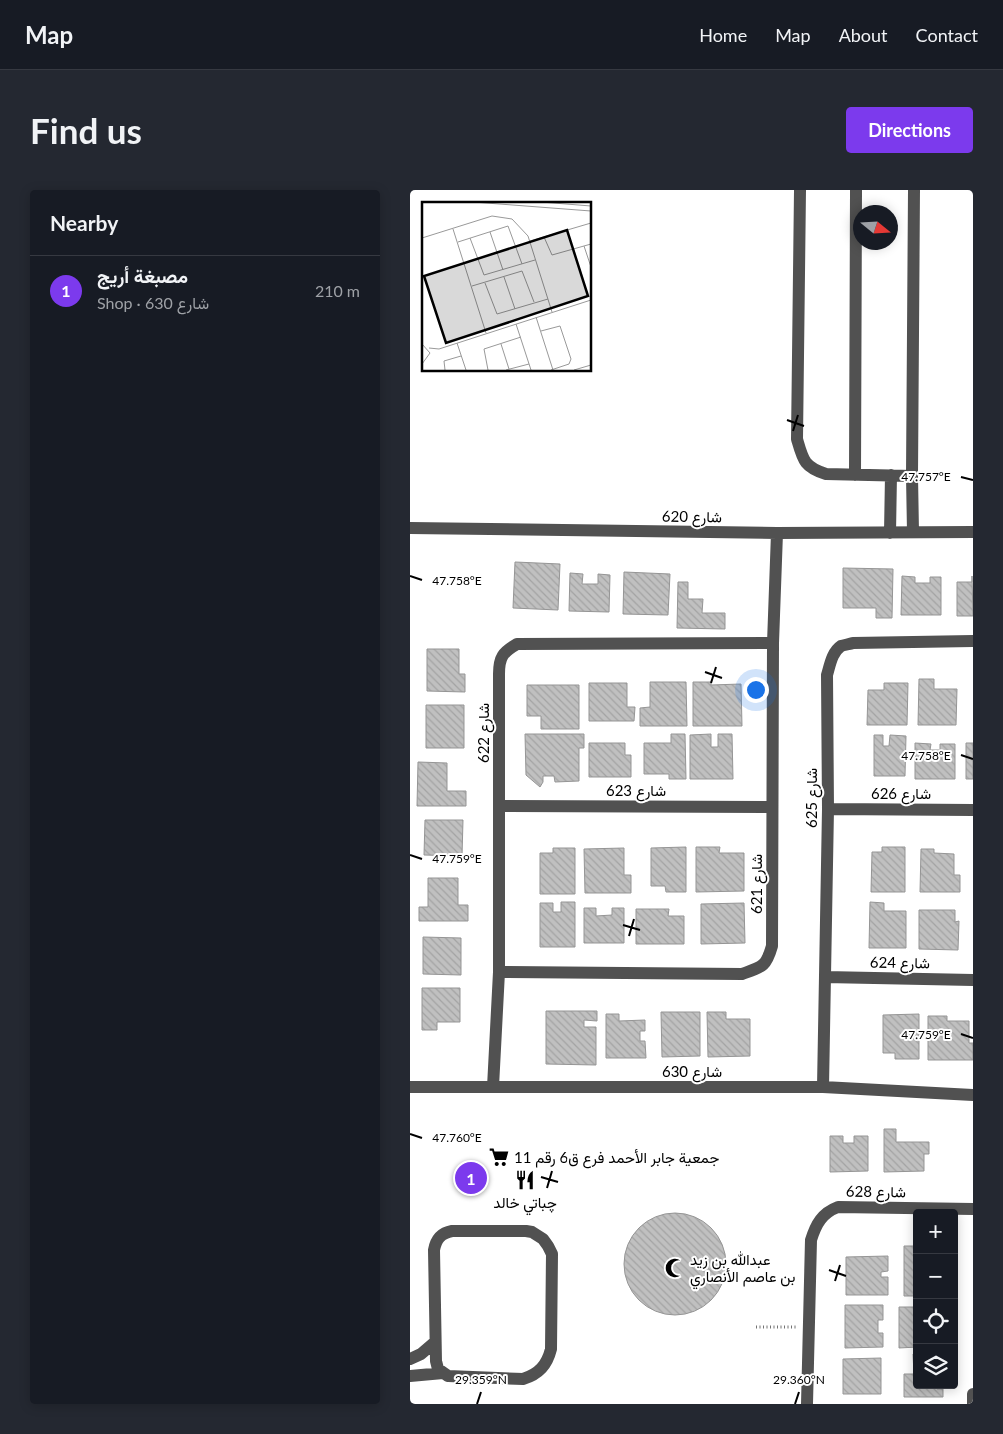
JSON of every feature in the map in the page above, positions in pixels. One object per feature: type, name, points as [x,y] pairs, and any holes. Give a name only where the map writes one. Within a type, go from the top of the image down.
[{"type":"street","points":[[800,190],[797,439],[804,461],[814,470],[826,474],[912,476]]},
{"type":"street","points":[[855,475],[856,190]]},
{"type":"street","points":[[913,532],[914,190]]},
{"type":"street","points":[[890,476],[890,533]]},
{"type":"street","name":"شارع 620","points":[[410,528],[777,533],[973,532]]},
{"type":"street","name":"شارع 621","points":[[499,972],[742,974],[762,967],[768,959],[772,946],[773,643],[777,533]]},
{"type":"street","name":"شارع 625","points":[[823,1087],[828,809],[827,675],[834,653],[841,646],[853,643],[973,641]]},
{"type":"street","name":"شارع 622","points":[[493,1087],[499,972],[499,661],[503,654],[517,644],[773,643]]},
{"type":"street","name":"شارع 623","points":[[499,806],[772,807]]},
{"type":"street","name":"شارع 626","points":[[828,809],[973,810]]},
{"type":"street","name":"شارع 624","points":[[825,976],[973,980]]},
{"type":"street","name":"شارع 630","points":[[410,1087],[823,1087],[973,1095]]},
{"type":"street","name":"شارع 628","points":[[807,1404],[811,1240],[820,1218],[829,1210],[838,1207],[973,1209]]},
{"type":"street","points":[[452,1230],[526,1230],[538,1235],[543,1239],[552,1254],[551,1348],[545,1364],[532,1376],[523,1379],[448,1376],[443,1373],[436,1366],[435,1342],[434,1250],[435,1244],[441,1235],[452,1230]]},
{"type":"street","points":[[410,1359],[421,1354],[435,1342]]},
{"type":"street","points":[[410,1376],[443,1373]]},
{"type":"street","points":[[973,1394],[973,1404]]},
{"type":"path","points":[[756,1327],[809,1327]]},
{"type":"building","points":[[515,562],[560,564],[558,610],[513,608]]},
{"type":"building","points":[[843,568],[893,569],[892,618],[876,618],[876,608],[843,608]]},
{"type":"building","points":[[624,572],[670,574],[668,615],[623,614]]},
{"type":"building","points":[[570,573],[583,574],[582,584],[598,584],[598,574],[610,575],[609,612],[569,611]]},
{"type":"building","points":[[902,576],[915,577],[915,583],[930,583],[930,577],[941,577],[941,615],[901,615]]},
{"type":"building","points":[[972,576],[973,616],[957,616],[957,582],[972,582]]},
{"type":"building","points":[[678,582],[688,582],[688,599],[703,599],[702,613],[725,613],[725,629],[677,628]]},
{"type":"building","points":[[427,649],[459,649],[459,674],[465,674],[465,692],[427,691]]},
{"type":"building","points":[[919,679],[934,679],[934,689],[957,689],[956,725],[918,725]]},
{"type":"building","points":[[650,682],[686,682],[687,726],[640,726],[640,708],[650,707]]},
{"type":"building","points":[[693,682],[711,682],[711,685],[741,684],[742,726],[693,726]]},
{"type":"building","points":[[589,683],[627,683],[627,707],[635,707],[634,721],[589,721]]},
{"type":"building","points":[[884,683],[908,683],[907,725],[867,725],[868,690],[884,690]]},
{"type":"building","points":[[527,685],[579,685],[579,729],[541,729],[541,716],[527,716]]},
{"type":"building","points":[[426,705],[464,705],[464,748],[426,748]]},
{"type":"building","points":[[525,734],[584,734],[584,748],[579,748],[579,781],[555,782],[554,776],[543,776],[543,782],[540,787],[526,775]]},
{"type":"building","points":[[671,734],[685,734],[686,779],[669,779],[669,774],[644,774],[644,743],[671,743]]},
{"type":"building","points":[[711,734],[711,747],[718,747],[718,734],[732,734],[733,779],[690,779],[690,735]]},
{"type":"building","points":[[874,735],[883,735],[883,746],[889,746],[890,735],[906,736],[905,776],[874,776]]},
{"type":"building","points":[[589,743],[625,743],[625,755],[631,755],[631,777],[589,777]]},
{"type":"building","points":[[915,743],[931,744],[930,750],[940,750],[940,744],[955,744],[955,779],[915,779]]},
{"type":"building","points":[[966,743],[973,743],[973,779],[966,779]]},
{"type":"building","points":[[418,762],[447,763],[447,791],[466,791],[466,806],[417,806]]},
{"type":"building","points":[[425,820],[463,820],[462,856],[424,855]]},
{"type":"building","points":[[686,847],[686,892],[666,892],[665,886],[651,886],[651,848]]},
{"type":"building","points":[[696,847],[720,847],[719,853],[744,853],[744,891],[696,892]]},
{"type":"building","points":[[882,847],[905,847],[905,892],[871,892],[872,852],[882,852]]},
{"type":"building","points":[[553,848],[575,848],[575,894],[540,894],[540,853],[553,853]]},
{"type":"building","points":[[624,848],[624,875],[631,875],[631,893],[585,893],[584,849]]},
{"type":"building","points":[[921,849],[934,849],[934,853],[954,854],[954,875],[960,875],[960,892],[920,892]]},
{"type":"building","points":[[428,878],[458,878],[458,905],[468,905],[468,921],[419,921],[419,907],[428,907]]},
{"type":"building","points":[[561,902],[575,902],[575,947],[540,947],[540,903],[553,903],[553,912],[561,912]]},
{"type":"building","points":[[870,902],[884,903],[884,911],[906,911],[906,948],[869,948]]},
{"type":"building","points":[[744,903],[745,943],[701,944],[701,904]]},
{"type":"building","points":[[584,908],[596,908],[596,916],[612,915],[612,908],[624,908],[624,943],[584,943]]},
{"type":"building","points":[[636,909],[669,909],[668,916],[684,916],[684,944],[636,944]]},
{"type":"building","points":[[919,910],[955,910],[955,922],[959,921],[958,950],[919,949]]},
{"type":"building","points":[[423,937],[461,938],[461,975],[423,974]]},
{"type":"building","points":[[422,988],[460,988],[460,1022],[437,1022],[437,1030],[422,1030]]},
{"type":"building","points":[[546,1011],[597,1011],[597,1021],[584,1020],[584,1027],[596,1027],[596,1065],[546,1064]]},
{"type":"building","points":[[661,1012],[700,1012],[700,1056],[662,1057]]},
{"type":"building","points":[[707,1012],[726,1012],[726,1019],[750,1019],[750,1056],[708,1057]]},
{"type":"building","points":[[606,1014],[619,1014],[619,1021],[645,1020],[645,1031],[640,1031],[640,1041],[645,1041],[646,1058],[606,1058]]},
{"type":"building","points":[[919,1014],[919,1059],[895,1059],[895,1053],[883,1053],[883,1015]]},
{"type":"building","points":[[928,1016],[947,1016],[947,1021],[969,1021],[969,1043],[973,1043],[973,1060],[928,1060]]},
{"type":"building","points":[[884,1129],[896,1129],[896,1142],[929,1142],[929,1154],[924,1154],[924,1171],[884,1172]]},
{"type":"building","points":[[830,1136],[843,1136],[843,1143],[854,1143],[854,1136],[868,1136],[868,1171],[830,1172]]},
{"type":"building","name":"عبدالله بن زيد بن عاصم الأنصاري","points":[[675,1213],[694,1217],[711,1228],[722,1245],[726,1264],[722,1283],[711,1300],[694,1311],[675,1315],[656,1311],[639,1300],[628,1283],[624,1264],[628,1245],[639,1228],[656,1217]]},
{"type":"building","points":[[904,1246],[913,1246],[913,1296],[904,1296]]},
{"type":"building","points":[[888,1256],[888,1271],[881,1272],[881,1277],[888,1277],[888,1295],[846,1295],[846,1257]]},
{"type":"building","points":[[845,1305],[883,1305],[883,1320],[878,1320],[878,1333],[883,1333],[883,1347],[845,1348]]},
{"type":"building","points":[[899,1307],[913,1307],[913,1347],[899,1348]]},
{"type":"building","points":[[881,1358],[881,1394],[843,1394],[843,1359]]},
{"type":"building","points":[[904,1374],[913,1374],[913,1389],[943,1389],[943,1397],[904,1397]]},
{"type":"place","name":"جمعية جابر الأحمد فرع ق6 رقم 11","points":[[499,1157]]},
{"type":"place","name":"مصبغة أريج","points":[[471,1178]]},
{"type":"place","name":"چباتي خالد","points":[[525,1180]]},
{"type":"place","name":"عبدالله بن زيد بن عاصم الأنصاري","points":[[675,1268]]}]
